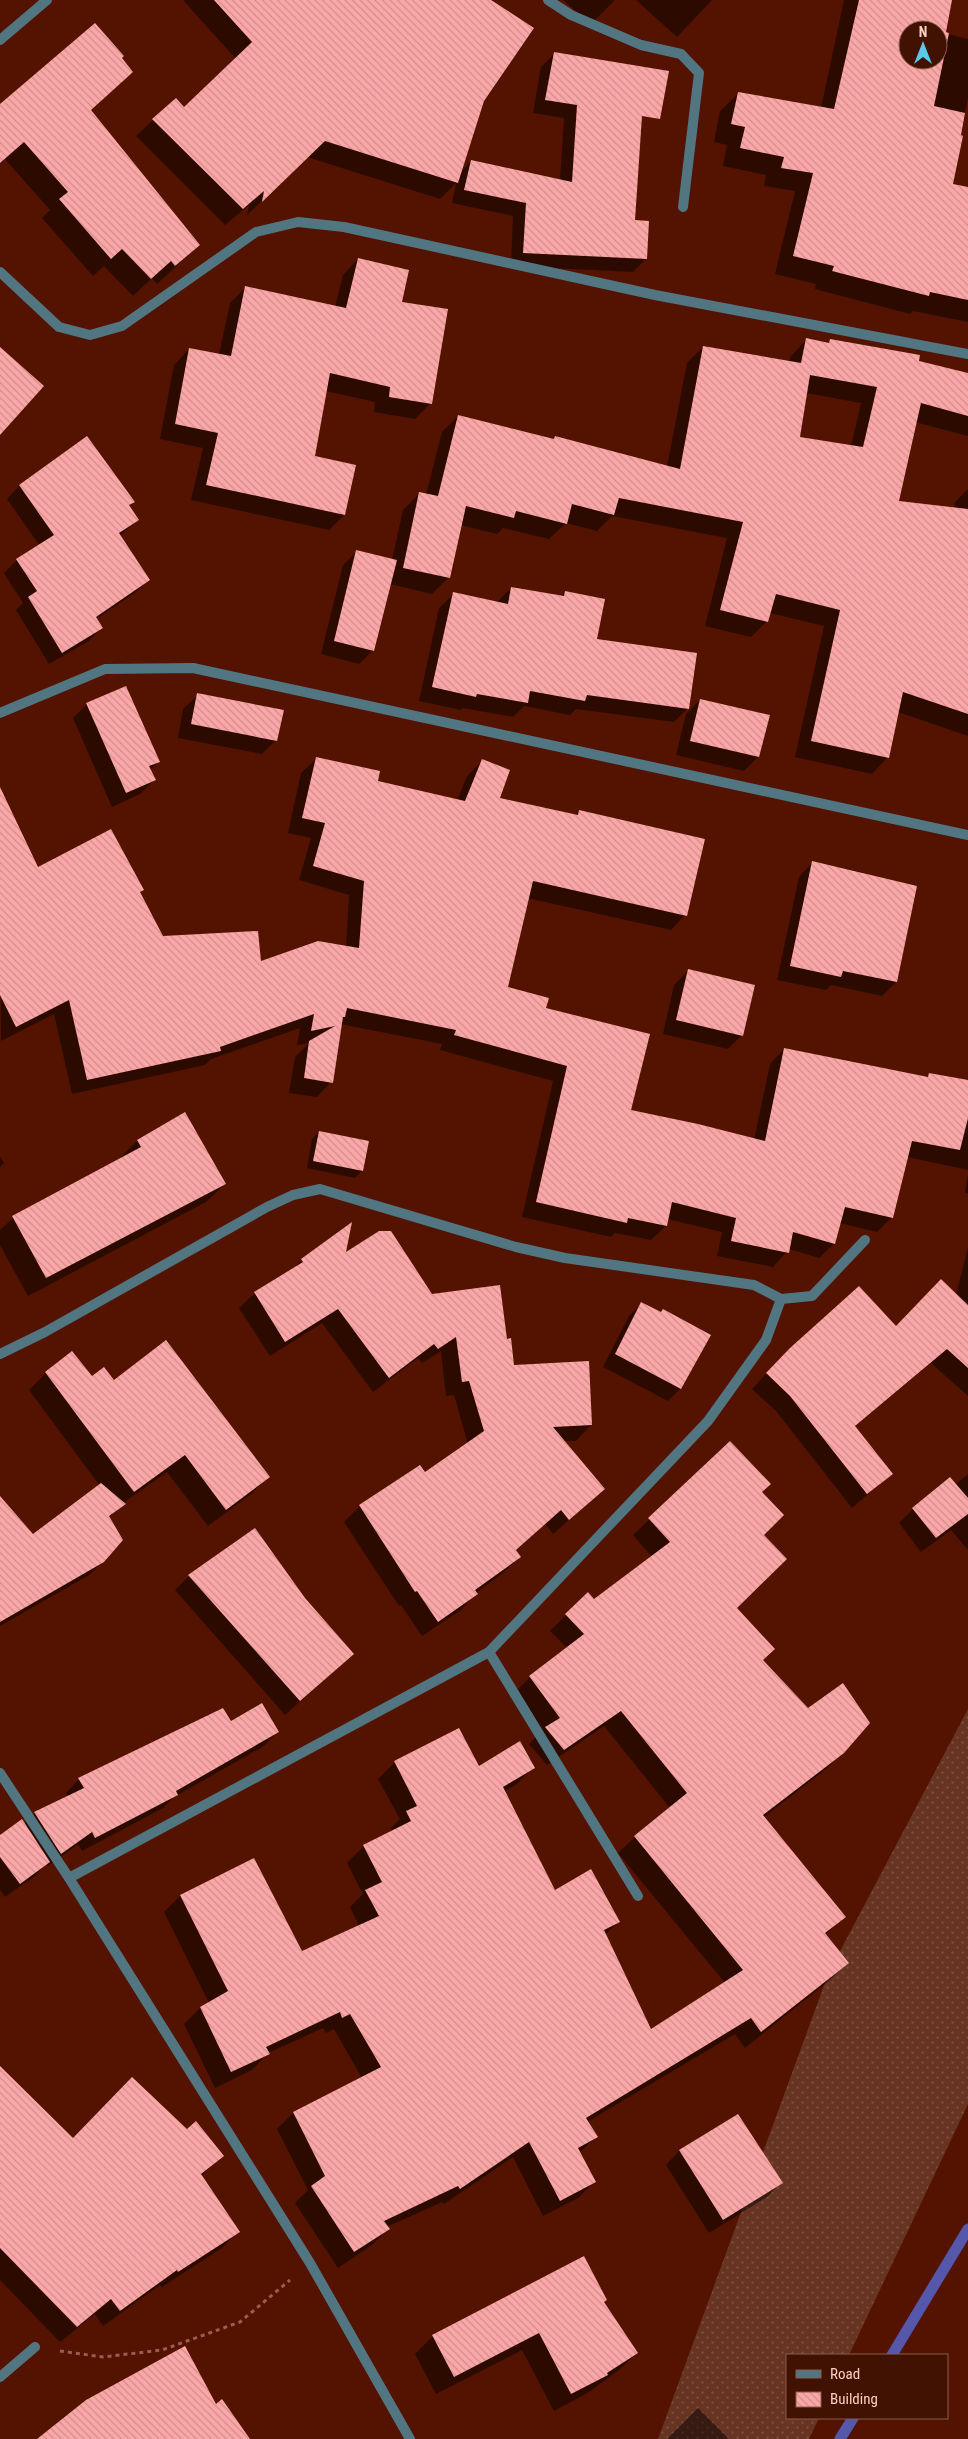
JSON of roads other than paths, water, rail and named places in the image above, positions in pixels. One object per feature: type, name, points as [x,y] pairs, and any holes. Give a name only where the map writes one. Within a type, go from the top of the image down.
[{"type":"street","points":[[0,40],[47,0]]},
{"type":"street","points":[[548,0],[571,15],[641,45],[681,54],[699,73],[683,207]]},
{"type":"street","points":[[0,272],[58,327],[90,335],[122,326],[256,232],[298,222],[344,227],[655,296],[968,354]]},
{"type":"street","points":[[0,713],[105,669],[193,668],[968,836]]},
{"type":"street","points":[[0,1354],[45,1332],[267,1207],[293,1194],[320,1189],[516,1247],[565,1258],[754,1286],[781,1299],[812,1296],[865,1240]]},
{"type":"street","points":[[69,1878],[489,1652],[708,1421],[766,1340],[781,1299]]},
{"type":"street","points":[[489,1652],[638,1896]]},
{"type":"street","points":[[0,1773],[69,1878],[310,2263],[410,2439]]},
{"type":"street","points":[[0,2377],[35,2347]]},
{"type":"waterway","points":[[893,2354],[968,2229]]},
{"type":"waterway","points":[[840,2439],[852,2419]]}]
